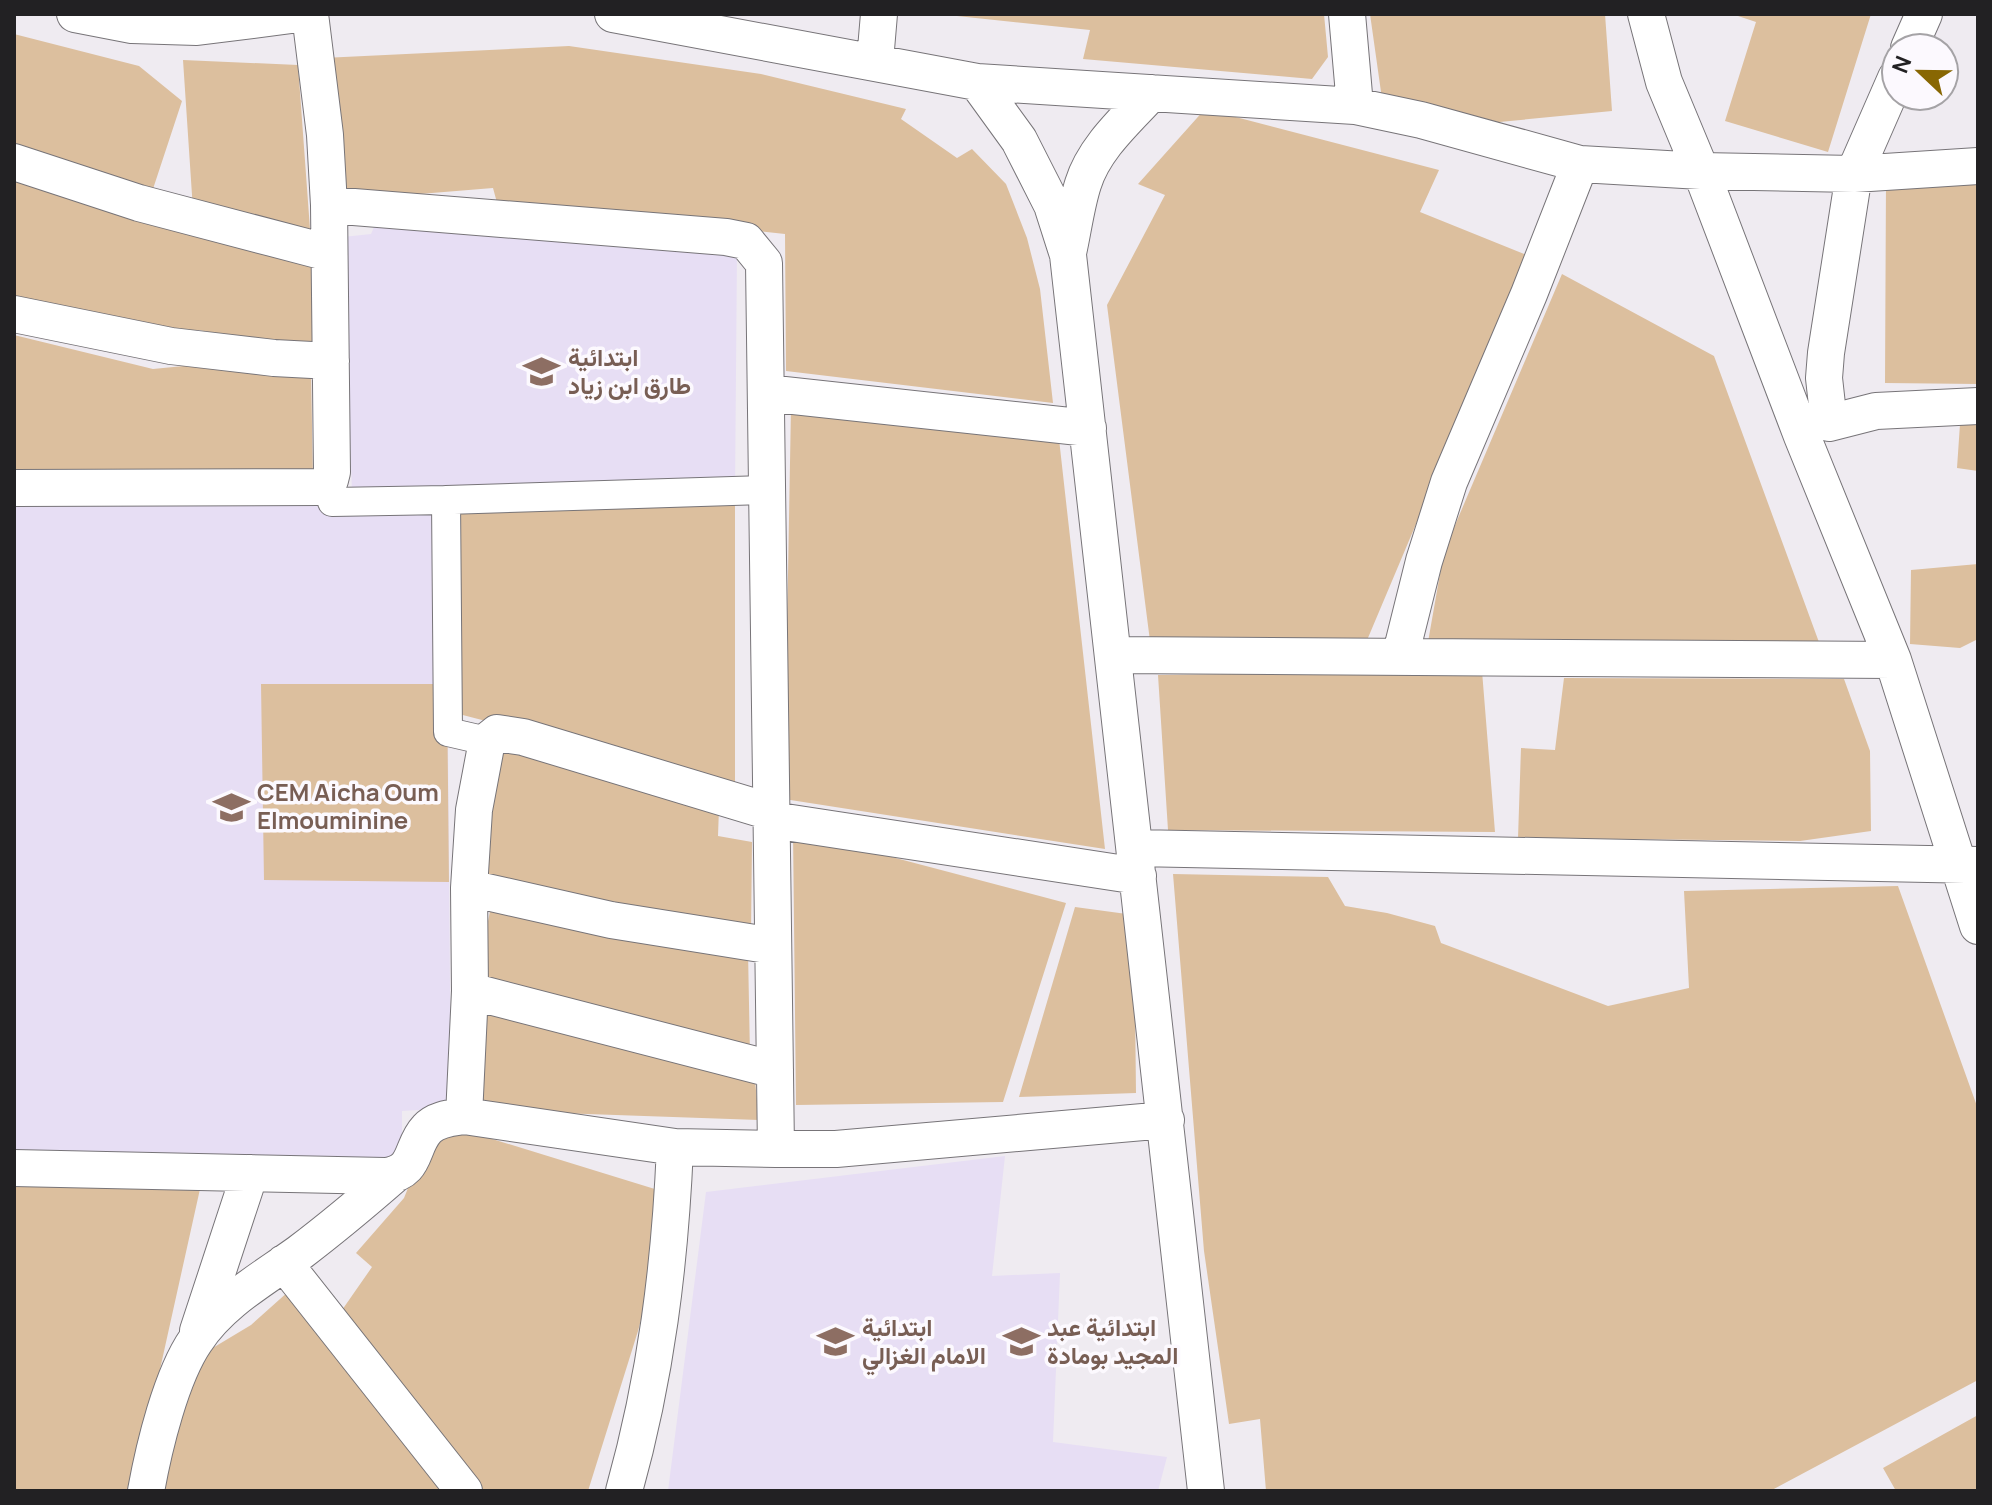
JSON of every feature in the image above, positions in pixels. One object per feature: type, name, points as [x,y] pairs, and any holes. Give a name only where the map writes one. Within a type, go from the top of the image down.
[{"type":"street","points":[[75,14],[132,25],[197,27],[299,14]]},
{"type":"street","points":[[310,14],[325,135],[329,205],[332,502],[767,490]]},
{"type":"street","points":[[613,14],[977,82],[1355,106],[1421,120],[1580,164],[1701,171],[1854,174],[1978,166]]},
{"type":"street","points":[[875,61],[879,14]]},
{"type":"street","points":[[1347,14],[1355,106]]},
{"type":"street","points":[[1646,14],[1664,82],[1815,429],[1893,660],[1968,864],[1978,926]]},
{"type":"street","points":[[977,82],[1019,140],[1052,205],[1068,255],[1206,1491]]},
{"type":"street","points":[[1068,255],[1083,183],[1094,160],[1151,93]]},
{"type":"street","points":[[1815,429],[1854,174],[1881,112]]},
{"type":"street","points":[[14,162],[139,203],[329,253]]},
{"type":"street","points":[[1400,657],[1424,561],[1449,482],[1580,164]]},
{"type":"street","points":[[329,205],[746,241],[764,263],[776,1149]]},
{"type":"street","points":[[14,314],[171,346],[331,361]]},
{"type":"street","points":[[766,393],[1088,428]]},
{"type":"street","points":[[1815,429],[1876,411],[1978,406]]},
{"type":"street","points":[[14,488],[321,487],[330,480],[332,472]]},
{"type":"street","points":[[446,500],[448,732],[487,741]]},
{"type":"street","points":[[1113,655],[1893,660]]},
{"type":"street","points":[[464,1116],[470,991],[469,888],[474,810],[487,741],[497,733],[523,737],[772,816],[1137,862],[1968,864]]},
{"type":"street","points":[[469,888],[611,920],[773,946]]},
{"type":"street","points":[[470,991],[775,1070]]},
{"type":"street","points":[[195,1341],[221,1311],[250,1286],[284,1263],[412,1162],[425,1130],[435,1122],[464,1116],[675,1147],[836,1149],[1166,1120]]},
{"type":"street","points":[[624,1491],[655,1361],[673,1202],[675,1147]]},
{"type":"street","points":[[14,1168],[394,1175]]},
{"type":"street","points":[[146,1491],[163,1417],[195,1341],[250,1173]]},
{"type":"street","points":[[284,1263],[464,1491]]},
{"type":"shaded area","name":"CEM Aicha Oum Elmouminine","points":[[377,220],[737,252],[735,493],[446,500],[451,1108],[402,1111],[402,1162],[14,1155],[14,506],[352,493],[343,237],[371,234]]},
{"type":"shaded area","name":"ابتدائية الامام الغزالي","points":[[1005,1156],[992,1276],[1060,1273],[1053,1442],[1167,1457],[1158,1491],[668,1491],[706,1192]]},
{"type":"building","points":[[957,14],[1324,14],[1328,57],[1312,79],[1083,59],[1090,30]]},
{"type":"building","points":[[1370,14],[1605,14],[1612,111],[1489,123],[1382,99]]},
{"type":"building","points":[[1732,14],[1871,14],[1828,152],[1725,121],[1756,22]]},
{"type":"building","points":[[14,34],[139,66],[182,101],[149,201],[14,154]]},
{"type":"building","points":[[569,46],[761,74],[906,109],[901,119],[957,158],[972,149],[1006,184],[1027,238],[1040,289],[1053,403],[786,371],[785,234],[602,215],[499,210],[493,188],[346,200],[323,58]]},
{"type":"building","points":[[183,60],[298,65],[311,243],[193,210]]},
{"type":"building","points":[[1205,109],[1439,170],[1420,212],[1529,256],[1365,645],[1150,641],[1107,305],[1165,195],[1138,184]]},
{"type":"building","points":[[14,168],[314,253],[313,353],[199,330],[178,333],[14,300]]},
{"type":"building","points":[[1886,181],[1978,184],[1978,384],[1885,383]]},
{"type":"building","points":[[1562,274],[1714,356],[1820,645],[1428,642],[1444,551]]},
{"type":"building","points":[[14,335],[153,369],[194,365],[311,371],[313,480],[14,479]]},
{"type":"building","points":[[791,407],[1059,439],[1105,849],[784,799]]},
{"type":"building","points":[[1960,424],[1978,425],[1978,471],[1957,468]]},
{"type":"building","points":[[735,493],[735,786],[455,713],[446,500]]},
{"type":"building","points":[[1978,564],[1978,639],[1960,648],[1910,644],[1911,570]]},
{"type":"building","points":[[1482,671],[1495,832],[1168,830],[1158,675]]},
{"type":"building","points":[[1564,678],[1844,679],[1870,751],[1871,831],[1800,841],[1518,838],[1521,748],[1555,750]]},
{"type":"building","points":[[261,684],[447,684],[449,882],[264,880]]},
{"type":"building","points":[[500,745],[719,808],[718,836],[752,842],[751,934],[472,875]]},
{"type":"building","points":[[793,831],[1066,903],[1003,1102],[796,1105]]},
{"type":"building","points":[[1173,874],[1328,877],[1345,906],[1435,926],[1441,943],[1608,1006],[1689,988],[1684,891],[1898,886],[1978,1109],[1978,1380],[1770,1491],[1266,1491],[1260,1419],[1229,1424],[1204,1251]]},
{"type":"building","points":[[492,901],[748,951],[750,1056],[477,977]]},
{"type":"building","points":[[1075,907],[1134,915],[1136,1093],[1019,1097]]},
{"type":"building","points":[[485,1004],[754,1071],[759,1120],[473,1110]]},
{"type":"building","points":[[450,1126],[658,1190],[660,1247],[638,1331],[588,1491],[472,1491],[333,1323],[372,1267],[356,1253],[404,1198],[427,1141]]},
{"type":"building","points":[[14,1182],[200,1189],[133,1491],[14,1491]]},
{"type":"building","points":[[289,1291],[453,1491],[154,1491],[196,1358],[251,1325]]},
{"type":"building","points":[[1978,1415],[1978,1491],[1896,1491],[1883,1468]]},
{"type":"place","name":"ابتدائية طارق ابن زياد","points":[[542,372]]},
{"type":"place","name":"CEM Aicha Oum Elmouminine","points":[[231,807]]},
{"type":"place","name":"ابتدائية الامام الغزالي","points":[[836,1342]]},
{"type":"place","name":"ابتدائية عبد المجيد بومادة","points":[[1021,1342]]}]
